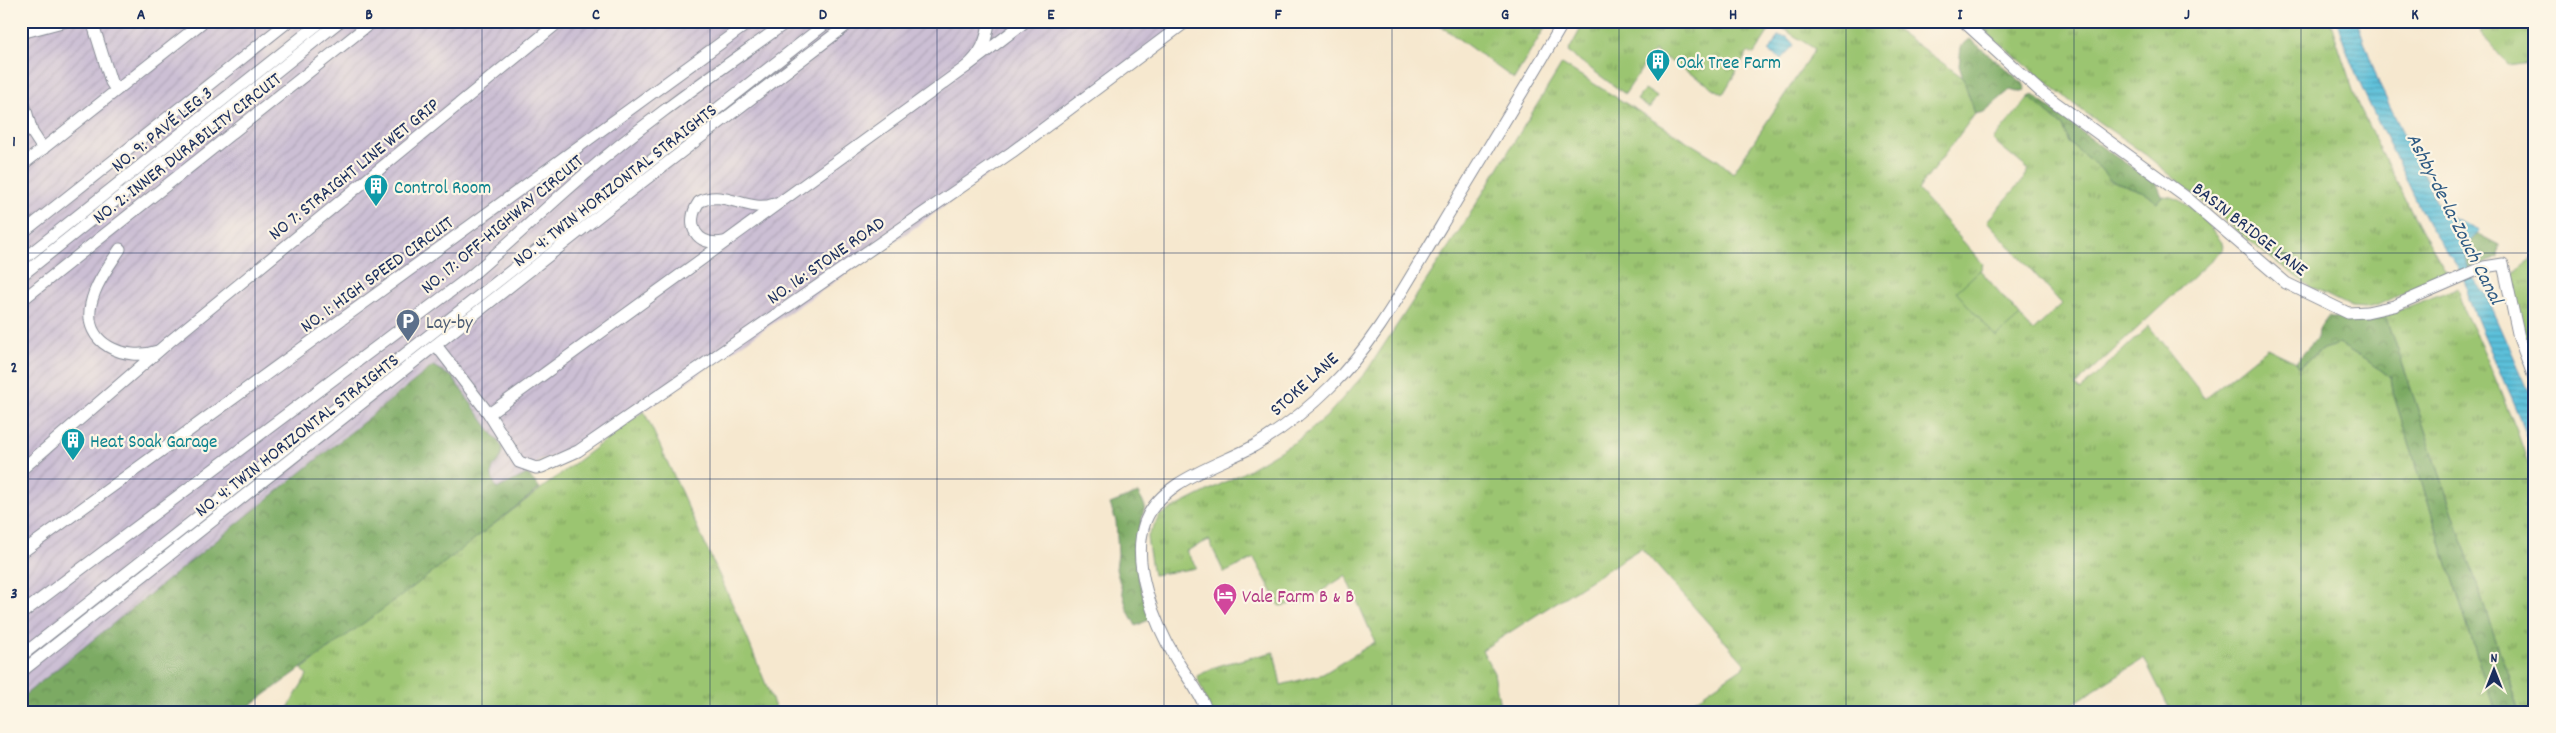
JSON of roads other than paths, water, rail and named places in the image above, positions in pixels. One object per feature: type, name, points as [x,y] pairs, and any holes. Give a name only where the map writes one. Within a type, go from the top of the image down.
[{"type":"street","points":[[21,33],[66,21]]},
{"type":"street","points":[[92,21],[111,82],[116,90]]},
{"type":"street","points":[[21,166],[204,21]]},
{"type":"street","points":[[21,234],[289,21]]},
{"type":"street","name":"NO. 9: PAVÉ LEG 3","points":[[21,262],[322,21]]},
{"type":"street","points":[[21,276],[340,21]]},
{"type":"street","name":"NO. 2: INNER DURABILITY CIRCUIT","points":[[21,301],[373,21]]},
{"type":"street","name":"NO 7: STRAIGHT LINE WET GRIP","points":[[21,470],[169,342],[560,21]]},
{"type":"street","name":"NO. 1: HIGH SPEED CIRCUIT","points":[[21,553],[751,21]]},
{"type":"street","name":"NO. 17: OFF-HIGHWAY CIRCUIT","points":[[21,614],[467,279],[517,238],[585,174],[649,123],[788,21]]},
{"type":"street","name":"NO. 4: TWIN HORIZONTAL STRAIGHTS","points":[[21,656],[829,21]]},
{"type":"street","name":"NO. 4: TWIN HORIZONTAL STRAIGHTS","points":[[21,672],[628,193],[852,21]]},
{"type":"street","points":[[966,67],[981,52],[987,36],[989,21]]},
{"type":"street","name":"NO. 16: STONE ROAD","points":[[436,345],[489,414],[519,462],[536,468],[549,466],[578,451],[1012,152],[1187,21]]},
{"type":"street","name":"STOKE LANE","points":[[1207,712],[1201,694],[1177,661],[1153,616],[1143,572],[1141,553],[1143,529],[1150,513],[1157,502],[1179,484],[1255,445],[1294,418],[1331,386],[1361,351],[1398,299],[1564,21]]},
{"type":"street","name":"BASIN BRIDGE LANE","points":[[1963,21],[2041,92],[2187,198],[2286,283],[2348,312],[2367,312],[2394,306],[2458,280],[2475,271],[2503,264],[2520,343],[2535,380]]},
{"type":"street","points":[[489,414],[641,305],[1025,22]]},
{"type":"street","points":[[21,93],[32,132],[43,149]]},
{"type":"street","points":[[725,242],[707,243],[697,235],[693,215],[699,202],[717,197],[752,206],[766,206],[797,190]]},
{"type":"street","name":"NO 7: STRAIGHT LINE WET GRIP","points":[[120,249],[104,274],[91,303],[91,322],[95,334],[106,346],[134,354],[157,351],[169,342]]},
{"type":"water","points":[[2337,21],[2357,21],[2380,86],[2438,205],[2450,217],[2479,230],[2468,245],[2466,252],[2467,266],[2473,278],[2486,294],[2535,405],[2535,454],[2469,300],[2463,278],[2420,209],[2364,93],[2349,58]]},
{"type":"water","points":[[1778,36],[1787,37],[1794,45],[1781,59],[1769,52]]},
{"type":"place","name":"Oak Tree Farm","points":[[1658,82]]},
{"type":"place","name":"Control Room","points":[[376,207]]},
{"type":"place","name":"Lay-by","points":[[408,342]]},
{"type":"place","name":"Heat Soak Garage","points":[[73,461]]},
{"type":"place","name":"Vale Farm B & B","points":[[1225,616]]},
{"type":"water label","name":"Ashby-de-la-Zouch Canal","points":[[2456,218]]}]
